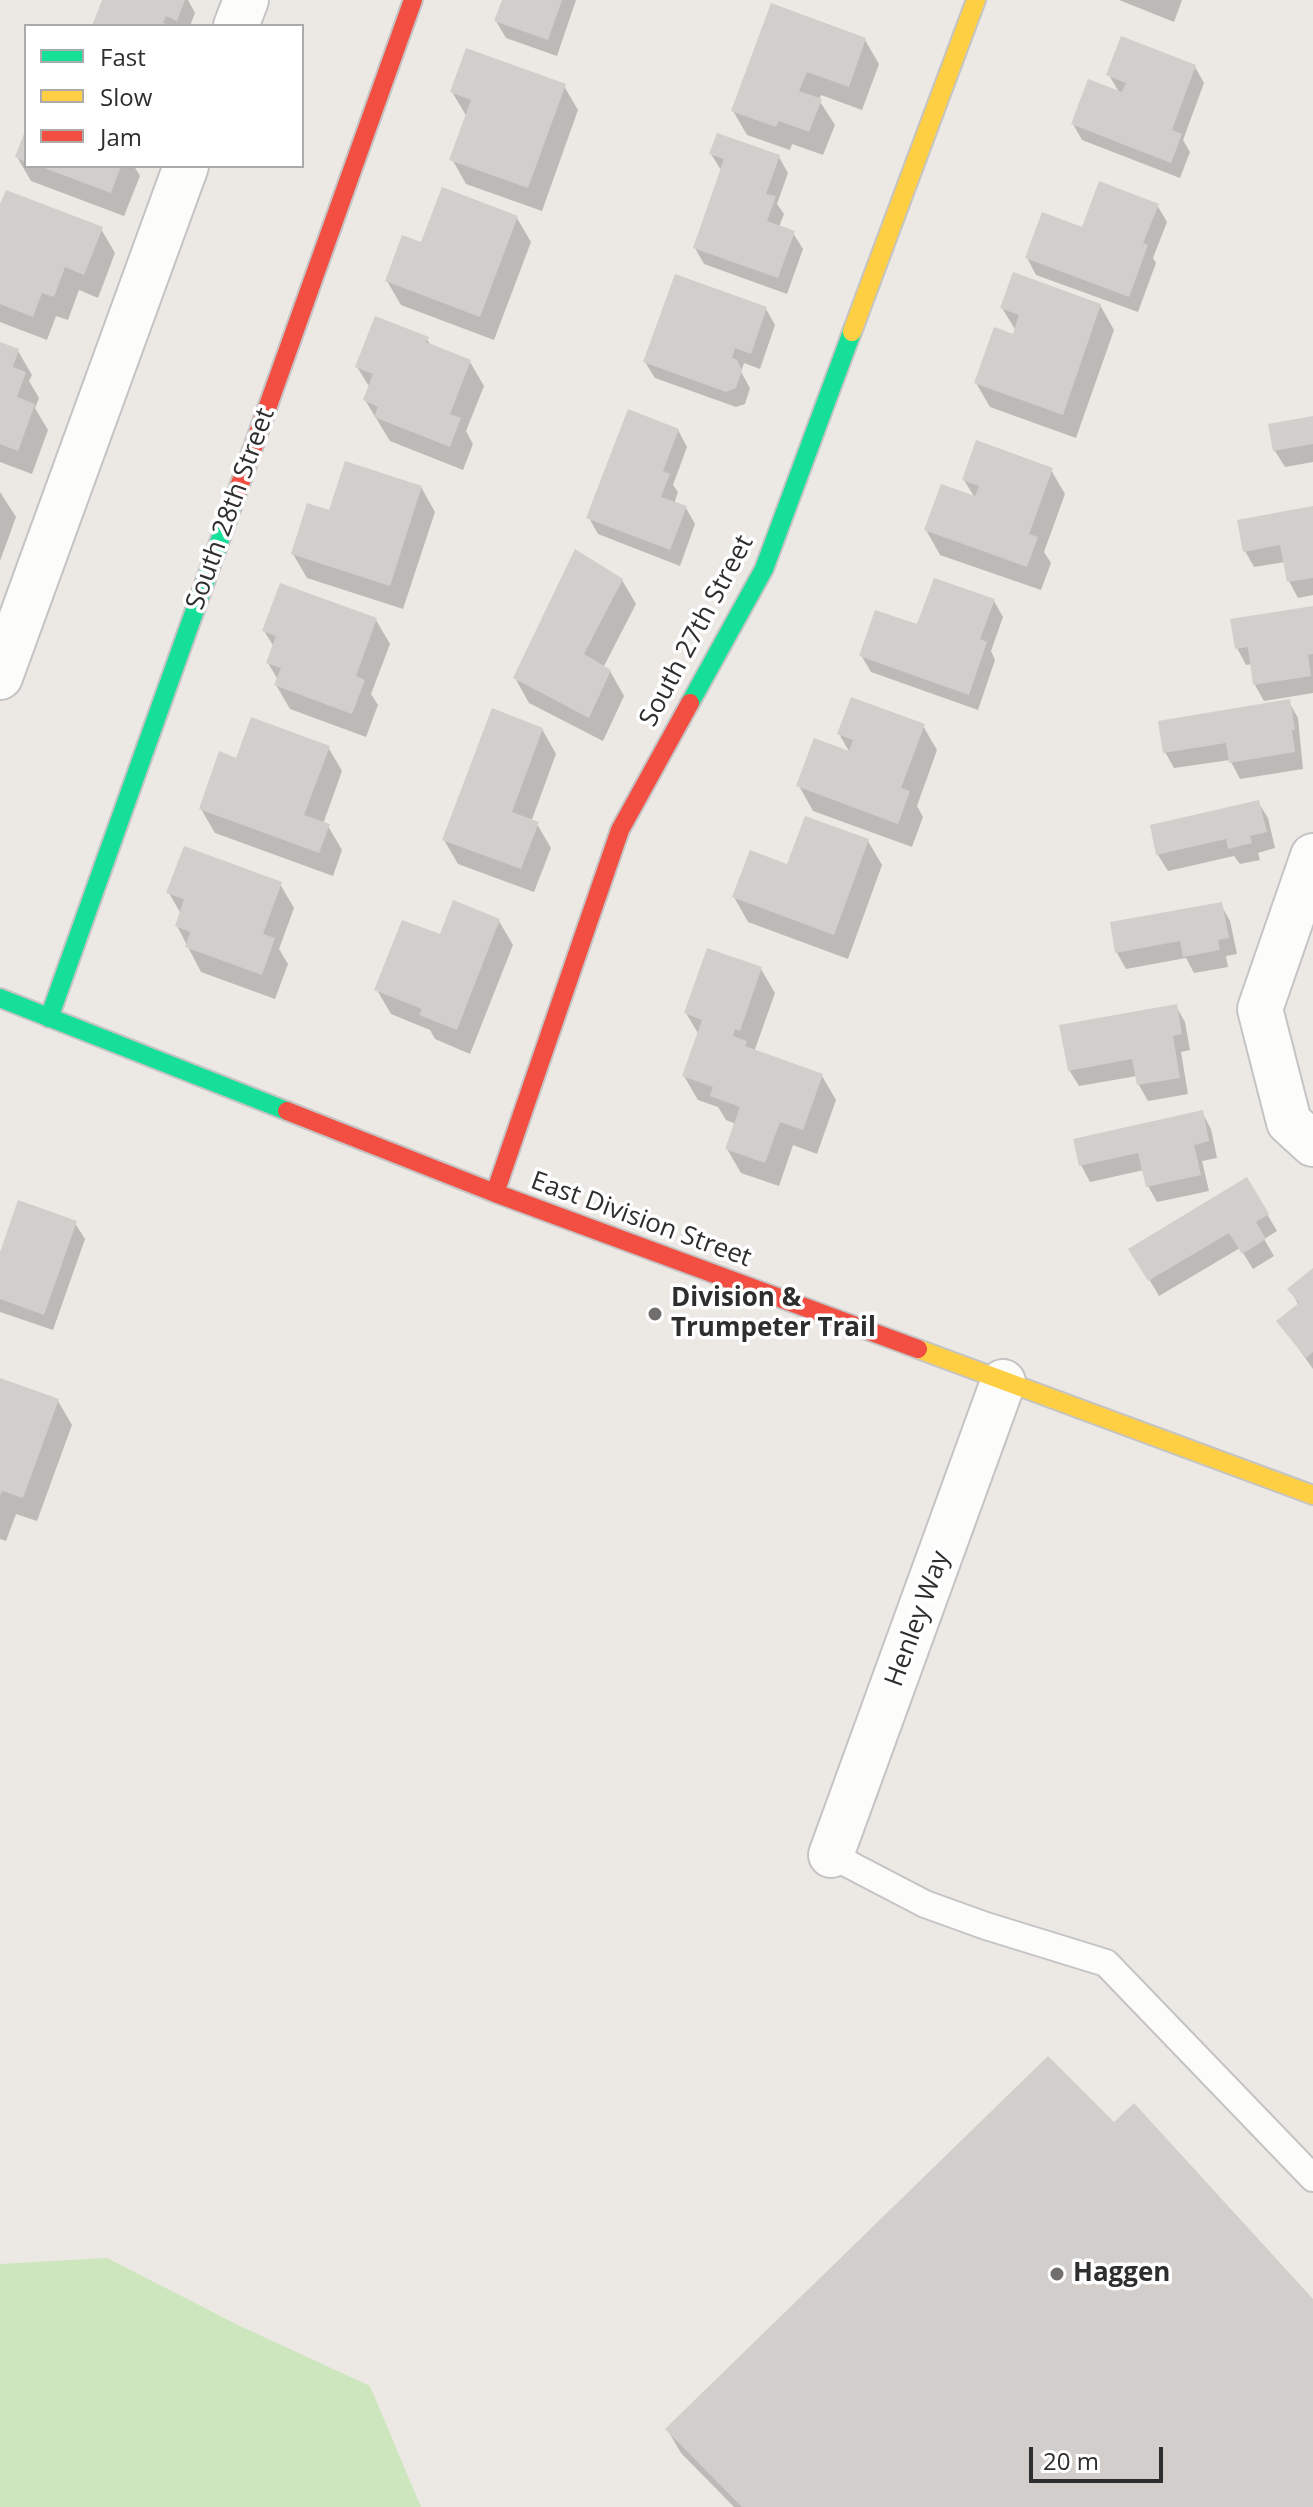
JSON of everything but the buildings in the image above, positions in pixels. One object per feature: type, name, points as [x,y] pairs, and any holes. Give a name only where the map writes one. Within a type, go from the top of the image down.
[{"type":"street","points":[[237,24],[246,0]]},
{"type":"street","name":"South 28th Street","points":[[49,1018],[413,0]]},
{"type":"street","name":"South 27th Street","points":[[495,1193],[620,830],[764,569],[976,0]]},
{"type":"street","points":[[0,677],[185,168]]},
{"type":"street","points":[[1313,856],[1260,1009],[1289,1122],[1313,1144]]},
{"type":"street","name":"East Division Street","points":[[0,998],[495,1193],[1313,1495]]},
{"type":"street","name":"Henley Way","points":[[831,1855],[1003,1382]]},
{"type":"lane","points":[[831,1855],[925,1904],[1106,1963],[1313,2178]]},
{"type":"green space","points":[[107,2258],[240,2326],[370,2386],[421,2507],[0,2507],[0,2264]]},
{"type":"traffic: fast","points":[[690,703],[764,569],[852,332]]},
{"type":"traffic: fast","points":[[49,1018],[235,498]]},
{"type":"traffic: fast","points":[[0,998],[287,1111]]},
{"type":"traffic: slow","points":[[852,332],[976,0]]},
{"type":"traffic: slow","points":[[918,1349],[1313,1495]]},
{"type":"traffic: jam","points":[[235,498],[413,0]]},
{"type":"traffic: jam","points":[[495,1193],[620,830],[690,703]]},
{"type":"traffic: jam","points":[[287,1111],[495,1193],[918,1349]]},
{"type":"place","name":"Division & Trumpeter Trail","points":[[655,1314]]},
{"type":"place","name":"Haggen","points":[[1057,2274]]}]
